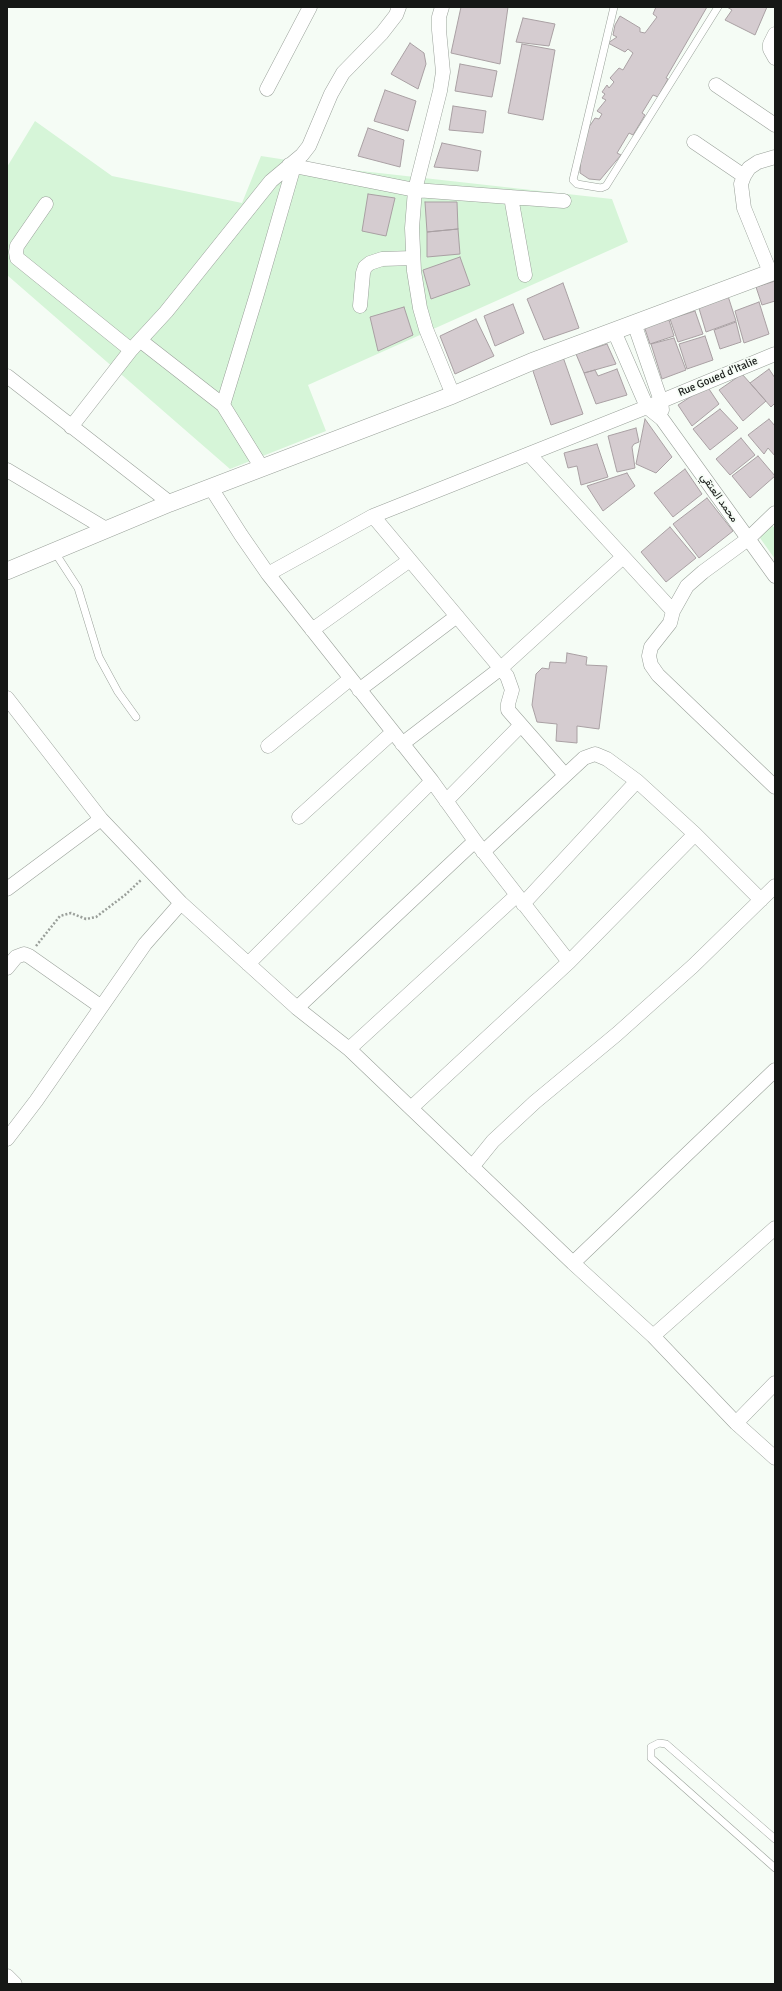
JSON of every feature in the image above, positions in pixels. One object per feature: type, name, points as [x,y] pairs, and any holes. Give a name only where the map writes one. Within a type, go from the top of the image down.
[{"type":"street","points":[[267,89],[310,7]]},
{"type":"street","points":[[71,427],[136,345],[194,279],[270,181],[302,156],[309,146],[331,94],[344,73],[382,33],[396,15],[399,7]]},
{"type":"street","points":[[442,7],[439,17],[439,30],[443,72],[415,190],[412,228],[413,258],[420,308],[426,329],[453,395]]},
{"type":"street","points":[[775,34],[770,44],[770,49],[775,58]]},
{"type":"street","points":[[716,85],[775,125]]},
{"type":"street","points":[[694,142],[744,176]]},
{"type":"street","points":[[7,571],[170,503],[453,395],[634,323],[773,271],[744,208],[741,194],[744,176],[749,168],[758,162],[775,157]]},
{"type":"street","points":[[291,165],[415,190],[564,201]]},
{"type":"street","points":[[223,405],[257,294],[291,165]]},
{"type":"street","points":[[511,197],[525,275]]},
{"type":"street","points":[[46,204],[18,246],[16,252],[17,258],[136,345],[223,405],[262,468]]},
{"type":"street","points":[[360,306],[363,273],[365,267],[376,260],[413,258]]},
{"type":"street","points":[[634,323],[661,401],[662,418]]},
{"type":"street","points":[[614,331],[647,407]]},
{"type":"street","name":"Rue Goued d'Italie","points":[[268,574],[373,516],[647,407],[775,354]]},
{"type":"street","points":[[7,376],[170,503]]},
{"type":"street","name":"محمد العتقي","points":[[647,407],[662,418],[775,576]]},
{"type":"street","points":[[529,454],[673,611]]},
{"type":"street","points":[[7,470],[106,529]]},
{"type":"street","points":[[211,488],[268,574],[432,781],[479,847],[569,962]]},
{"type":"street","points":[[775,513],[748,539],[703,572],[687,586],[673,611],[670,623],[651,647],[649,656],[651,665],[658,675],[775,787]]},
{"type":"street","points":[[373,516],[507,676],[511,685],[508,710],[565,775]]},
{"type":"street","points":[[402,744],[501,668],[623,557]]},
{"type":"street","points":[[312,630],[410,560]]},
{"type":"street","points":[[268,746],[457,616]]},
{"type":"street","points":[[7,698],[101,819],[181,903],[296,1008],[349,1049],[573,1264],[653,1336],[736,1424],[775,1458]]},
{"type":"street","points":[[446,801],[521,725]]},
{"type":"street","points":[[299,817],[393,732]]},
{"type":"street","points":[[296,1008],[479,847],[584,758],[595,754],[607,759],[637,781],[695,834],[761,900]]},
{"type":"street","points":[[248,964],[432,781]]},
{"type":"street","points":[[349,1049],[520,900],[637,781]]},
{"type":"street","points":[[7,889],[101,819]]},
{"type":"street","points":[[411,1108],[569,962],[695,834]]},
{"type":"street","points":[[472,1167],[493,1141],[535,1102],[693,966],[775,886]]},
{"type":"street","points":[[7,1139],[36,1101],[100,1006],[145,944],[181,903]]},
{"type":"street","points":[[7,968],[16,957],[24,954],[29,956],[100,1006]]},
{"type":"street","points":[[573,1264],[775,1070]]},
{"type":"street","points":[[653,1336],[775,1228]]},
{"type":"street","points":[[736,1424],[775,1383]]},
{"type":"street","points":[[7,1976],[15,1984]]},
{"type":"lane","points":[[614,7],[573,180],[577,184],[601,188],[606,186],[718,7]]},
{"type":"lane","points":[[54,551],[78,588],[99,657],[118,692],[136,717]]},
{"type":"lane","points":[[775,1839],[666,1744],[658,1743],[651,1748],[651,1758],[775,1868]]},
{"type":"path","points":[[29,956],[60,916],[71,913],[86,919],[96,917],[125,895],[150,871]]},
{"type":"green space","points":[[35,121],[112,176],[242,203],[261,156],[352,170],[612,199],[628,242],[308,385],[326,431],[230,469],[7,275],[7,167]]},
{"type":"green space","points":[[769,523],[775,528],[775,559],[760,538]]},
{"type":"building","points":[[461,7],[508,7],[500,64],[451,53]]},
{"type":"building","points":[[656,7],[707,7],[666,78],[668,79],[658,97],[653,95],[642,113],[645,115],[633,135],[629,133],[617,153],[621,155],[600,180],[589,179],[580,173],[581,153],[589,127],[595,118],[599,119],[602,114],[597,111],[606,100],[602,98],[605,94],[602,92],[607,85],[609,88],[614,82],[610,78],[619,68],[623,70],[633,53],[628,49],[625,52],[608,43],[617,37],[613,35],[615,25],[620,16],[640,28],[640,32],[645,33],[657,17],[653,14]]},
{"type":"building","points":[[727,7],[767,7],[755,35],[725,20],[732,10]]},
{"type":"building","points":[[523,18],[555,24],[549,46],[516,42]]},
{"type":"building","points":[[410,43],[424,53],[426,64],[418,89],[391,74]]},
{"type":"building","points":[[522,44],[555,50],[543,120],[508,113]]},
{"type":"building","points":[[460,64],[497,71],[492,97],[455,91]]},
{"type":"building","points":[[385,90],[416,101],[408,131],[374,121]]},
{"type":"building","points":[[453,106],[486,111],[483,133],[449,130]]},
{"type":"building","points":[[368,128],[404,140],[400,167],[358,156]]},
{"type":"building","points":[[442,143],[481,151],[478,171],[434,167]]},
{"type":"building","points":[[368,194],[395,198],[386,236],[362,231]]},
{"type":"building","points":[[425,202],[457,202],[458,229],[427,232]]},
{"type":"building","points":[[458,229],[460,254],[427,257],[427,232]]},
{"type":"building","points":[[460,257],[470,285],[431,299],[423,270]]},
{"type":"building","points":[[775,281],[775,301],[762,305],[756,287]]},
{"type":"building","points":[[563,283],[579,328],[544,340],[527,299]]},
{"type":"building","points":[[728,296],[736,321],[706,332],[698,305]]},
{"type":"building","points":[[759,302],[769,334],[744,343],[735,311]]},
{"type":"building","points":[[513,304],[524,333],[495,346],[484,316]]},
{"type":"building","points":[[404,307],[413,335],[378,351],[370,317]]},
{"type":"building","points":[[695,311],[703,334],[678,342],[670,319]]},
{"type":"building","points":[[476,319],[494,356],[455,374],[440,336]]},
{"type":"building","points":[[669,320],[674,336],[650,344],[644,326]]},
{"type":"building","points":[[736,322],[741,342],[720,349],[714,330]]},
{"type":"building","points":[[705,336],[713,360],[687,369],[679,344]]},
{"type":"building","points":[[674,338],[686,370],[662,379],[651,344]]},
{"type":"building","points":[[607,344],[616,364],[584,373],[576,354]]},
{"type":"building","points":[[563,357],[583,414],[551,425],[532,368]]},
{"type":"building","points":[[617,369],[627,395],[596,404],[584,373],[595,370],[598,376]]},
{"type":"building","points":[[769,369],[775,378],[775,403],[771,407],[750,383]]},
{"type":"building","points":[[742,374],[766,401],[743,421],[719,390]]},
{"type":"building","points":[[707,386],[719,404],[692,426],[678,405]]},
{"type":"building","points":[[720,409],[738,428],[710,450],[693,429]]},
{"type":"building","points":[[645,419],[672,457],[656,473],[636,464]]},
{"type":"building","points":[[769,419],[775,426],[775,456],[768,448],[764,454],[748,435]]},
{"type":"building","points":[[636,428],[639,442],[634,444],[632,447],[635,468],[617,472],[608,436]]},
{"type":"building","points":[[741,438],[755,455],[730,475],[716,459]]},
{"type":"building","points":[[597,444],[608,477],[581,485],[577,466],[568,468],[564,453]]},
{"type":"building","points":[[758,456],[775,476],[750,498],[732,476]]},
{"type":"building","points":[[685,469],[702,494],[673,517],[654,493]]},
{"type":"building","points":[[627,473],[635,486],[603,511],[587,486]]},
{"type":"building","points":[[707,498],[733,531],[699,558],[673,524]]},
{"type":"building","points":[[670,527],[696,558],[666,582],[641,552]]},
{"type":"building","points":[[567,653],[587,657],[586,665],[607,666],[599,729],[577,726],[577,743],[556,741],[557,724],[537,722],[532,705],[536,674],[542,668],[549,669],[550,662],[566,663]]}]
